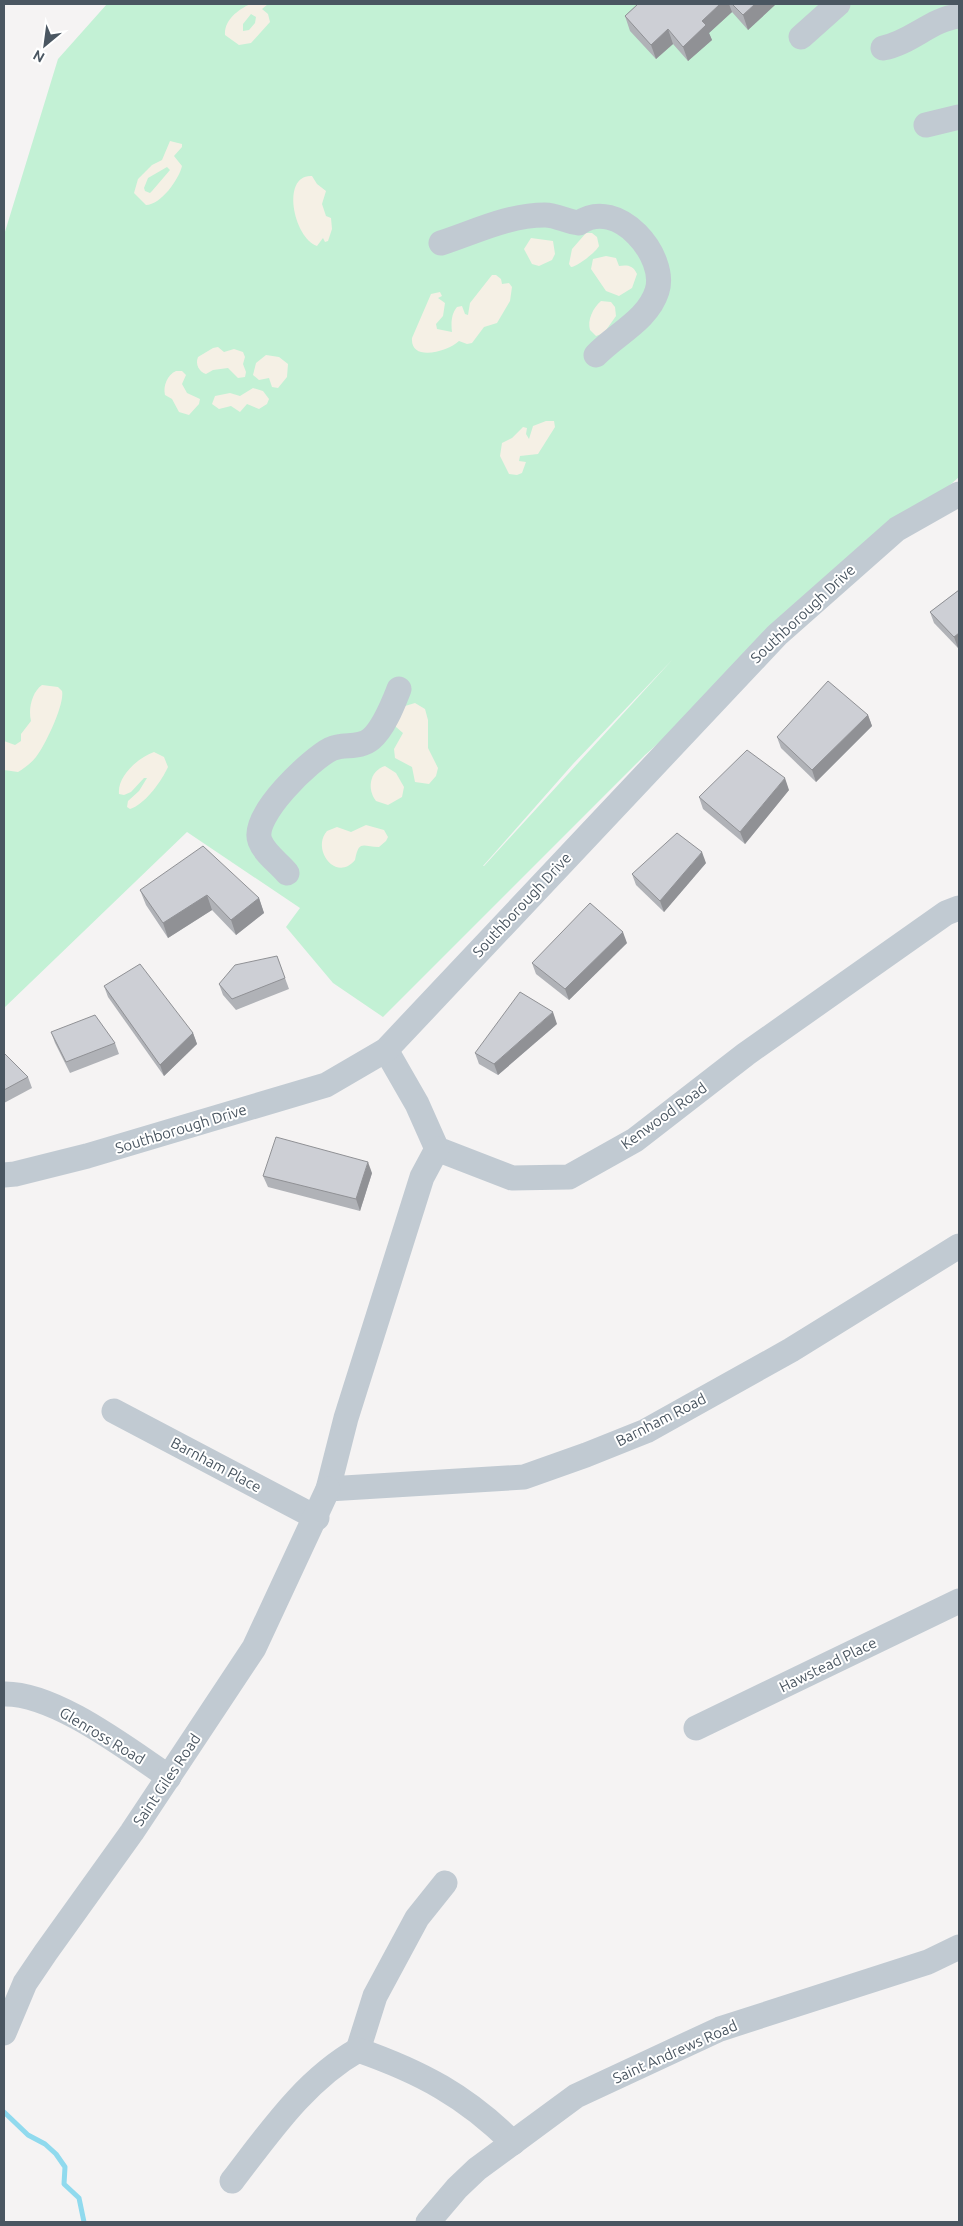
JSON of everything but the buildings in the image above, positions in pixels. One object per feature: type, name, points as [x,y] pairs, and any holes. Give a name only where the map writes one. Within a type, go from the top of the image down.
[{"type":"street","points":[[801,37],[838,4]]},
{"type":"street","points":[[883,48],[898,45],[948,17],[959,16]]},
{"type":"street","points":[[926,125],[959,117]]},
{"type":"street","points":[[441,243],[497,223],[528,216],[551,215],[579,223],[589,218],[608,218],[624,223],[638,235],[657,269],[658,290],[646,310],[631,327],[609,341],[596,354]]},
{"type":"street","name":"Southborough Drive","points":[[4,1175],[87,1156],[326,1085],[386,1050],[777,635],[897,529],[959,494]]},
{"type":"street","points":[[287,873],[260,841],[259,827],[265,815],[280,794],[317,757],[334,748],[358,745],[372,738],[395,700],[399,689]]},
{"type":"street","name":"Kenwood Road","points":[[437,1149],[512,1178],[569,1177],[635,1140],[746,1054],[946,913],[959,908]]},
{"type":"street","points":[[317,1518],[328,1489],[346,1418],[416,1195],[422,1177],[437,1149],[417,1104],[386,1050]]},
{"type":"street","name":"Barnham Road","points":[[328,1489],[524,1477],[586,1455],[646,1431],[791,1350],[959,1246]]},
{"type":"street","name":"Barnham Place","points":[[114,1411],[317,1518]]},
{"type":"street","name":"Saint Giles Road","points":[[4,2033],[25,1983],[169,1777],[254,1648],[317,1518]]},
{"type":"street","name":"Hawstead Place","points":[[696,1728],[959,1602]]},
{"type":"street","name":"Glenross Road","points":[[4,1694],[25,1697],[57,1709],[96,1729],[169,1777]]},
{"type":"street","points":[[232,2181],[296,2100],[340,2060],[358,2050],[375,1996],[417,1918],[445,1883]]},
{"type":"street","name":"Saint Andrews Road","points":[[428,2222],[476,2169],[576,2096],[720,2029],[928,1962],[959,1947]]},
{"type":"street","points":[[358,2050],[398,2064],[448,2089],[500,2130],[513,2143]]},
{"type":"green space","points":[[107,4],[959,4],[959,477],[645,755],[383,1017],[333,983],[286,927],[300,908],[187,832],[4,1008],[4,235],[58,59]],"holes":[[[673,659],[484,866],[573,764]]]},
{"type":"sand","points":[[250,4],[268,4],[262,9],[268,14],[270,22],[251,43],[239,45],[225,35],[225,30],[229,20],[237,12]],"holes":[[[251,14],[256,17],[255,23],[249,30],[243,31],[243,24]]]},
{"type":"sand","points":[[170,141],[182,144],[182,147],[174,156],[182,166],[177,178],[158,201],[146,205],[134,193],[138,179],[152,165],[162,160]],"holes":[[[167,167],[170,170],[150,193],[145,191],[144,188],[148,178]]]},
{"type":"sand","points":[[312,176],[317,184],[326,191],[322,204],[326,216],[331,218],[332,229],[328,241],[325,242],[323,238],[317,246],[302,231],[294,207],[296,185],[302,178]]},
{"type":"sand","points":[[586,233],[592,233],[597,237],[599,246],[586,259],[571,267],[569,264],[572,249]]},
{"type":"sand","points":[[531,238],[553,241],[555,254],[552,260],[539,266],[532,264],[524,249]]},
{"type":"sand","points":[[606,256],[616,258],[619,266],[630,266],[637,274],[632,288],[619,296],[606,291],[591,269],[593,259]]},
{"type":"sand","points":[[492,275],[496,275],[501,279],[502,284],[509,283],[512,287],[510,301],[497,323],[484,327],[472,343],[467,344],[459,341],[447,348],[431,353],[423,353],[413,346],[412,338],[431,294],[440,292],[442,296],[438,298],[445,303],[443,316],[436,324],[437,329],[452,332],[452,319],[457,307],[462,306],[465,314],[468,315],[470,303]]},
{"type":"sand","points":[[601,301],[611,302],[615,307],[616,316],[604,333],[596,336],[590,330],[589,322],[595,307]]},
{"type":"sand","points":[[218,347],[224,352],[234,349],[243,352],[245,357],[243,364],[246,372],[245,377],[238,378],[228,368],[213,370],[206,374],[200,370],[197,365],[198,357]]},
{"type":"sand","points":[[266,355],[279,357],[288,364],[287,377],[278,388],[272,387],[269,378],[259,380],[253,375],[256,363]]},
{"type":"sand","points":[[176,371],[182,371],[186,375],[182,384],[187,393],[200,399],[199,404],[189,415],[179,412],[172,399],[165,395],[166,381]]},
{"type":"sand","points":[[253,388],[263,391],[269,399],[267,404],[259,409],[247,404],[240,412],[231,406],[219,409],[212,404],[215,396],[230,393],[240,396]]},
{"type":"sand","points":[[546,421],[554,421],[555,427],[538,454],[520,456],[519,461],[526,462],[522,473],[517,475],[509,474],[500,456],[502,443],[512,438],[523,427],[527,428],[526,434],[529,439],[533,426]]},
{"type":"sand","points":[[42,685],[58,687],[62,691],[54,725],[40,752],[30,763],[18,772],[4,770],[4,741],[15,745],[21,741],[21,734],[31,721],[33,696]]},
{"type":"sand","points":[[415,703],[425,709],[428,720],[428,748],[438,768],[436,776],[429,784],[415,782],[412,767],[395,758],[394,749],[403,733],[396,727],[396,715],[405,706]]},
{"type":"sand","points":[[154,752],[164,757],[168,767],[151,793],[141,803],[130,809],[127,807],[128,801],[139,791],[147,778],[144,778],[131,792],[124,795],[119,794],[119,787],[130,768],[142,758]]},
{"type":"sand","points":[[385,766],[396,773],[404,787],[402,797],[388,805],[376,801],[371,792],[373,776],[380,768]]},
{"type":"sand","points":[[366,825],[384,830],[388,837],[386,841],[379,847],[360,847],[355,860],[348,866],[340,868],[328,861],[322,846],[323,838],[327,831],[337,827],[351,832]]},
{"type":"waterway","points":[[4,2112],[28,2135],[45,2144],[56,2154],[65,2167],[64,2184],[79,2198],[84,2222]]}]
